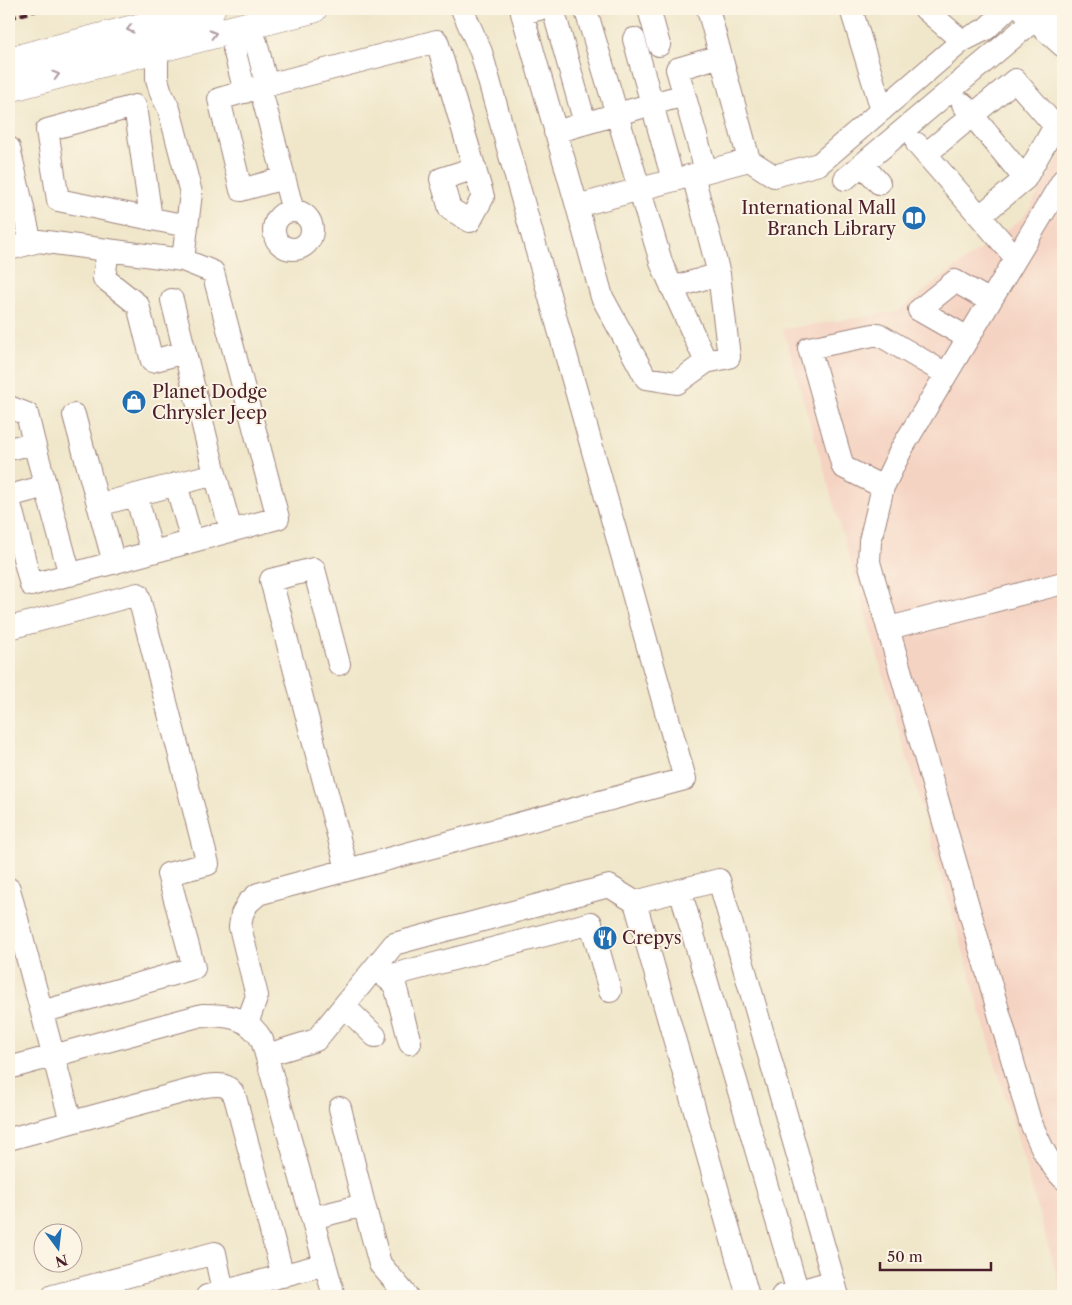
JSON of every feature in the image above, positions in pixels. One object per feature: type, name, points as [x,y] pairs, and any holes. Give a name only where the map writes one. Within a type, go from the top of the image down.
[{"type":"main road","points":[[9,60],[211,9]]},
{"type":"main road","points":[[9,88],[157,48],[244,17],[313,9]]},
{"type":"street","points":[[247,1023],[257,996],[240,927],[242,914],[248,903],[258,894],[685,778],[481,52],[462,9]]},
{"type":"street","points":[[553,9],[584,123]]},
{"type":"street","points":[[649,9],[659,45]]},
{"type":"street","points":[[708,9],[749,160],[774,176],[819,164],[962,41],[986,29],[1007,9]]},
{"type":"street","points":[[851,9],[882,110]]},
{"type":"street","points":[[925,9],[962,41]]},
{"type":"street","points":[[527,10],[556,132],[602,297],[646,378],[677,383],[706,362],[729,357],[719,274],[691,176],[684,95],[677,69],[721,56]]},
{"type":"street","points":[[1036,13],[1063,20]]},
{"type":"street","points":[[1036,13],[1063,46]]},
{"type":"street","points":[[846,179],[952,90],[1036,13]]},
{"type":"street","points":[[588,14],[662,265],[706,362]]},
{"type":"street","points":[[244,17],[234,49],[257,88],[293,212]]},
{"type":"street","points":[[634,39],[652,104],[691,176]]},
{"type":"street","points":[[284,178],[241,190],[219,99],[437,41],[475,168]]},
{"type":"street","points":[[157,48],[157,80],[169,109],[191,193],[183,260]]},
{"type":"street","points":[[926,154],[1015,80],[1055,126],[1025,179],[980,216]]},
{"type":"street","points":[[952,90],[1025,179]]},
{"type":"street","points":[[556,132],[684,95]]},
{"type":"street","points":[[151,219],[135,106],[46,130],[58,200],[151,219],[187,226]]},
{"type":"street","points":[[905,130],[1016,258]]},
{"type":"street","points":[[9,148],[15,245],[39,241],[183,260],[214,272],[278,518],[31,585],[9,500]]},
{"type":"street","points":[[577,206],[749,160]]},
{"type":"street","points":[[863,165],[879,184]]},
{"type":"street","points":[[1061,188],[1016,258],[902,448],[883,487],[870,541],[869,562],[1030,1121],[1042,1148],[1063,1178]]},
{"type":"street","points":[[108,250],[104,278],[138,305],[152,360],[184,352]]},
{"type":"street","points":[[672,288],[719,274]]},
{"type":"street","points":[[968,338],[919,310],[955,281],[990,301]]},
{"type":"street","points":[[172,300],[215,474],[231,530]]},
{"type":"street","points":[[883,487],[843,466],[809,348],[878,334],[946,374]]},
{"type":"street","points":[[9,407],[27,414],[70,575]]},
{"type":"street","points":[[74,415],[114,563]]},
{"type":"street","points":[[9,449],[34,443]]},
{"type":"street","points":[[98,505],[215,474]]},
{"type":"street","points":[[176,484],[192,541]]},
{"type":"street","points":[[9,496],[46,486]]},
{"type":"street","points":[[136,495],[152,552]]},
{"type":"street","points":[[339,664],[314,569],[271,580],[347,869]]},
{"type":"street","points":[[889,628],[1063,583]]},
{"type":"street","points":[[9,628],[138,594],[208,864],[168,874],[194,968],[42,1012]]},
{"type":"street","points":[[635,902],[680,890],[719,880],[836,1289],[793,1295],[680,890]]},
{"type":"street","points":[[266,1055],[316,1040],[344,1006],[380,972],[394,944],[609,886],[635,902],[748,1296]]},
{"type":"street","points":[[9,889],[71,1122]]},
{"type":"street","points":[[380,972],[591,923],[610,991]]},
{"type":"street","points":[[380,972],[395,985],[410,1043]]},
{"type":"street","points":[[344,1006],[374,1036]]},
{"type":"street","points":[[9,1068],[202,1015],[224,1015],[247,1023],[256,1029],[262,1040],[334,1296]]},
{"type":"street","points":[[9,1139],[205,1086],[219,1084],[227,1086],[233,1091],[235,1097],[283,1276]]},
{"type":"street","points":[[340,1108],[380,1264],[407,1296]]},
{"type":"street","points":[[312,1218],[364,1205]]},
{"type":"street","points":[[52,1296],[94,1291],[215,1253],[215,1294],[325,1264]]},
{"type":"shaded area","points":[[1063,152],[1063,1296],[783,329],[896,312],[1024,217]]},
{"type":"railway","points":[[9,18],[41,9]]},
{"type":"place","name":"International Mall Branch Library","points":[[914,218]]},
{"type":"place","name":"Planet Dodge Chrysler Jeep","points":[[134,402]]},
{"type":"place","name":"Crepys","points":[[605,938]]}]
